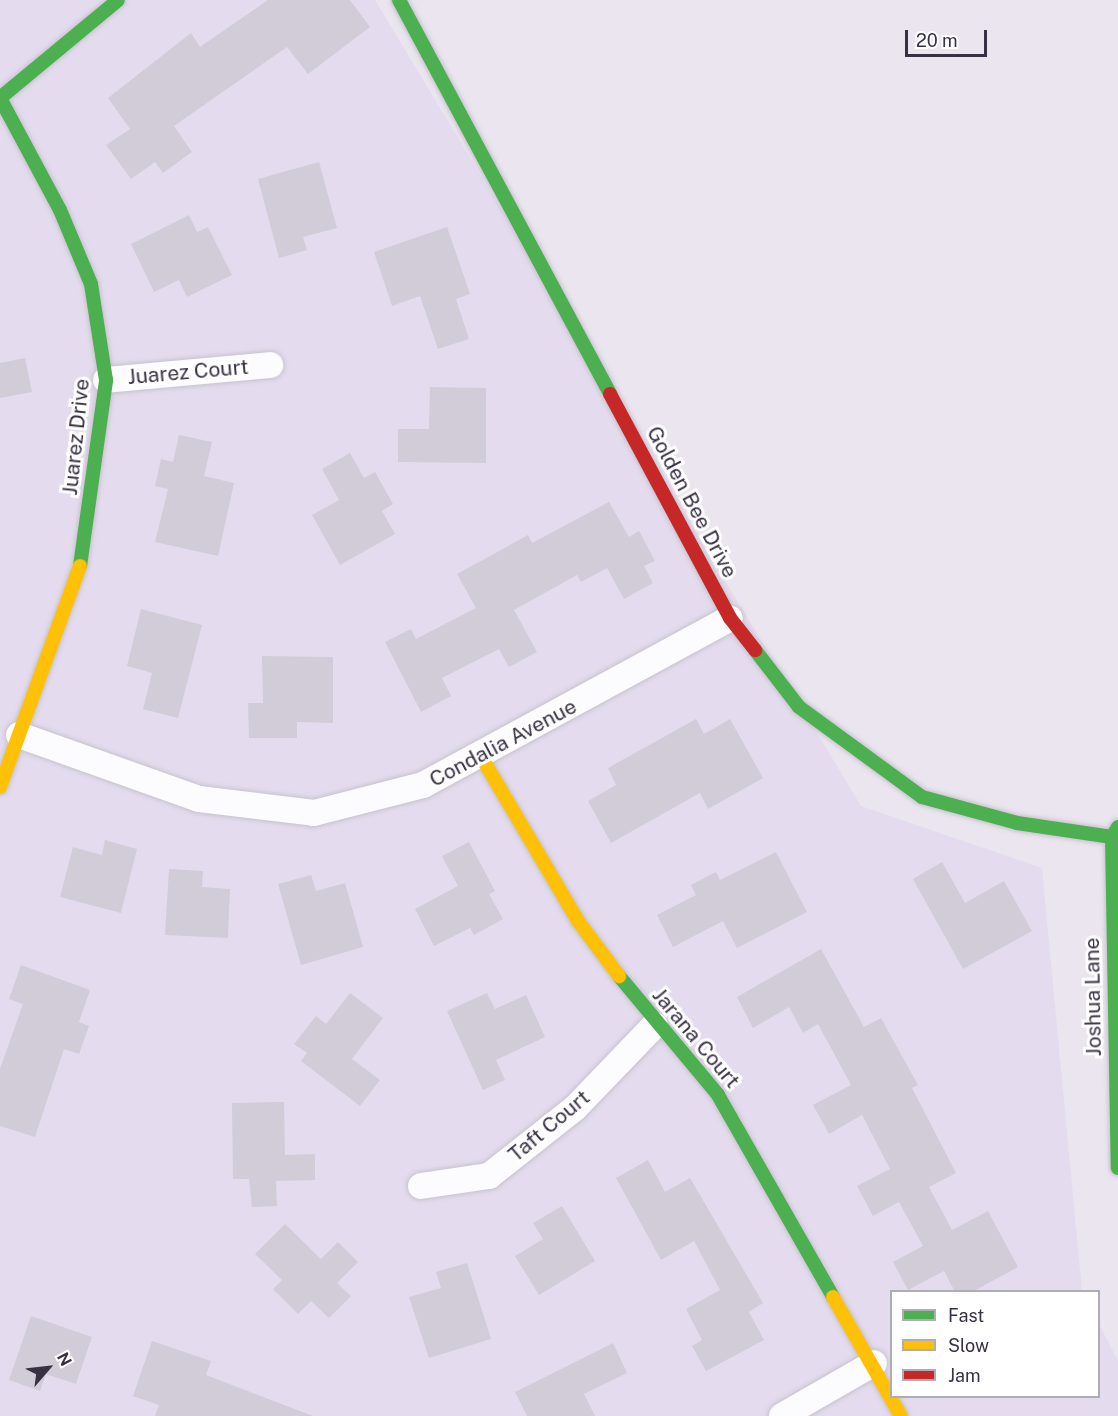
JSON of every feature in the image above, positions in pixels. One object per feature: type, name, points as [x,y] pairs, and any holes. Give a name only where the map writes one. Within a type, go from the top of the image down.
[{"type":"street","points":[[0,98],[118,0]]},
{"type":"street","name":"Golden Bee Drive","points":[[399,0],[730,618],[799,707],[922,797],[1017,823],[1115,832]]},
{"type":"street","name":"Juarez Drive","points":[[0,98],[60,210],[91,284],[106,380],[84,554],[0,787]]},
{"type":"street","name":"Juarez Court","points":[[106,380],[270,365]]},
{"type":"street","name":"Condalia Avenue","points":[[19,735],[199,800],[314,813],[423,785],[482,758],[730,618]]},
{"type":"street","name":"Jarana Court","points":[[482,758],[578,921],[655,1025],[718,1095],[890,1395]]},
{"type":"street","name":"Joshua Lane","points":[[1115,832],[1118,1168]]},
{"type":"street","name":"Taft Court","points":[[421,1186],[489,1176],[575,1108],[655,1025]]},
{"type":"street","points":[[782,1416],[873,1363]]},
{"type":"street","name":"Jarana Court","points":[[891,1398],[901,1416]]},
{"type":"shaded area","points":[[0,0],[375,0],[861,806],[1042,868],[1082,1290],[890,1290],[890,1398],[1100,1398],[1100,1326],[1118,1361],[1118,1416],[0,1416]]},
{"type":"building","points":[[268,0],[350,0],[370,27],[308,74],[287,47],[174,126],[192,152],[163,173],[155,162],[131,179],[106,145],[130,129],[108,98],[191,33],[200,47]]},
{"type":"building","points":[[319,162],[337,228],[303,237],[307,250],[279,258],[258,179]]},
{"type":"building","points":[[189,215],[197,232],[208,227],[232,275],[187,297],[179,280],[154,292],[131,244]]},
{"type":"building","points":[[447,227],[470,294],[456,299],[469,339],[438,349],[420,296],[392,306],[374,252]]},
{"type":"building","points":[[25,358],[32,392],[0,398],[0,363]]},
{"type":"building","points":[[430,387],[486,388],[486,463],[398,462],[398,429],[429,429]]},
{"type":"building","points":[[179,435],[212,442],[204,476],[234,483],[218,556],[155,542],[168,489],[155,486],[161,459],[173,462]]},
{"type":"building","points":[[350,453],[364,478],[375,472],[393,504],[382,511],[395,534],[340,565],[312,515],[339,500],[322,469]]},
{"type":"building","points":[[609,502],[629,537],[639,531],[655,561],[644,566],[653,583],[624,599],[607,568],[581,582],[577,575],[514,610],[537,652],[509,667],[499,649],[442,678],[451,696],[421,712],[385,642],[411,629],[416,639],[476,608],[457,574],[528,535],[532,543]]},
{"type":"building","points":[[141,609],[202,625],[178,718],[143,709],[152,673],[127,666]]},
{"type":"building","points":[[262,656],[333,657],[333,723],[297,722],[297,738],[249,738],[248,703],[263,703]]},
{"type":"building","points":[[696,719],[704,734],[730,719],[763,778],[708,809],[700,793],[611,843],[588,801],[616,785],[608,768]]},
{"type":"building","points":[[105,840],[137,849],[121,913],[60,897],[73,847],[102,855]]},
{"type":"building","points":[[469,842],[495,891],[489,894],[503,919],[474,935],[470,928],[434,946],[415,909],[458,886],[442,856]]},
{"type":"building","points":[[776,852],[807,912],[737,948],[723,921],[673,947],[657,915],[696,895],[691,885],[716,872],[720,880]]},
{"type":"building","points":[[942,862],[965,903],[1004,881],[1032,931],[963,969],[913,879]]},
{"type":"building","points":[[169,869],[203,871],[202,887],[230,889],[228,938],[165,935]]},
{"type":"building","points":[[311,875],[316,891],[345,883],[363,947],[301,965],[278,884]]},
{"type":"building","points":[[821,949],[864,1027],[881,1018],[918,1085],[912,1088],[956,1173],[929,1187],[952,1230],[988,1211],[1018,1267],[976,1290],[954,1290],[944,1271],[908,1290],[893,1262],[923,1246],[899,1202],[873,1216],[857,1186],[890,1169],[862,1115],[829,1134],[813,1105],[851,1085],[818,1024],[803,1033],[789,1007],[753,1028],[737,997]]},
{"type":"building","points":[[21,965],[90,990],[79,1022],[89,1026],[79,1054],[64,1049],[35,1137],[0,1126],[0,1069],[23,1004],[9,999]]},
{"type":"building","points":[[350,993],[383,1018],[352,1059],[380,1080],[360,1106],[301,1061],[307,1053],[294,1044],[316,1016],[326,1024]]},
{"type":"building","points":[[487,993],[495,1009],[526,995],[545,1037],[496,1060],[505,1080],[483,1090],[447,1011]]},
{"type":"building","points":[[284,1102],[285,1155],[315,1154],[315,1180],[276,1181],[277,1206],[252,1207],[249,1179],[233,1179],[232,1103]]},
{"type":"building","points":[[648,1160],[665,1192],[690,1178],[763,1303],[749,1312],[764,1340],[706,1371],[692,1346],[702,1340],[686,1309],[720,1290],[694,1241],[661,1260],[616,1178]]},
{"type":"building","points":[[562,1206],[595,1261],[539,1295],[515,1256],[543,1239],[533,1223]]},
{"type":"building","points":[[285,1224],[321,1259],[338,1242],[358,1262],[337,1283],[351,1296],[329,1318],[311,1301],[298,1314],[273,1289],[282,1280],[255,1254]]},
{"type":"building","points":[[467,1263],[491,1339],[429,1358],[409,1297],[441,1288],[436,1272]]},
{"type":"building","points":[[31,1316],[92,1337],[76,1384],[46,1374],[40,1391],[9,1380]]},
{"type":"building","points":[[152,1341],[211,1361],[206,1375],[313,1416],[155,1416],[159,1405],[133,1396]]},
{"type":"building","points":[[613,1343],[627,1373],[584,1394],[595,1416],[527,1416],[515,1392]]},
{"type":"traffic: fast","points":[[80,566],[106,380],[91,284],[60,210],[0,98],[118,0]]},
{"type":"traffic: fast","points":[[399,0],[610,394]]},
{"type":"traffic: fast","points":[[755,650],[799,707],[922,797],[1017,823],[1112,837]]},
{"type":"traffic: fast","points":[[1118,827],[1112,837],[1118,1168]]},
{"type":"traffic: fast","points":[[619,976],[718,1095],[833,1297]]},
{"type":"traffic: slow","points":[[0,787],[80,566]]},
{"type":"traffic: slow","points":[[482,758],[578,921],[619,976]]},
{"type":"traffic: slow","points":[[833,1297],[890,1397]]},
{"type":"traffic: slow","points":[[891,1398],[901,1416]]},
{"type":"traffic: jam","points":[[610,394],[730,618],[755,650]]}]
